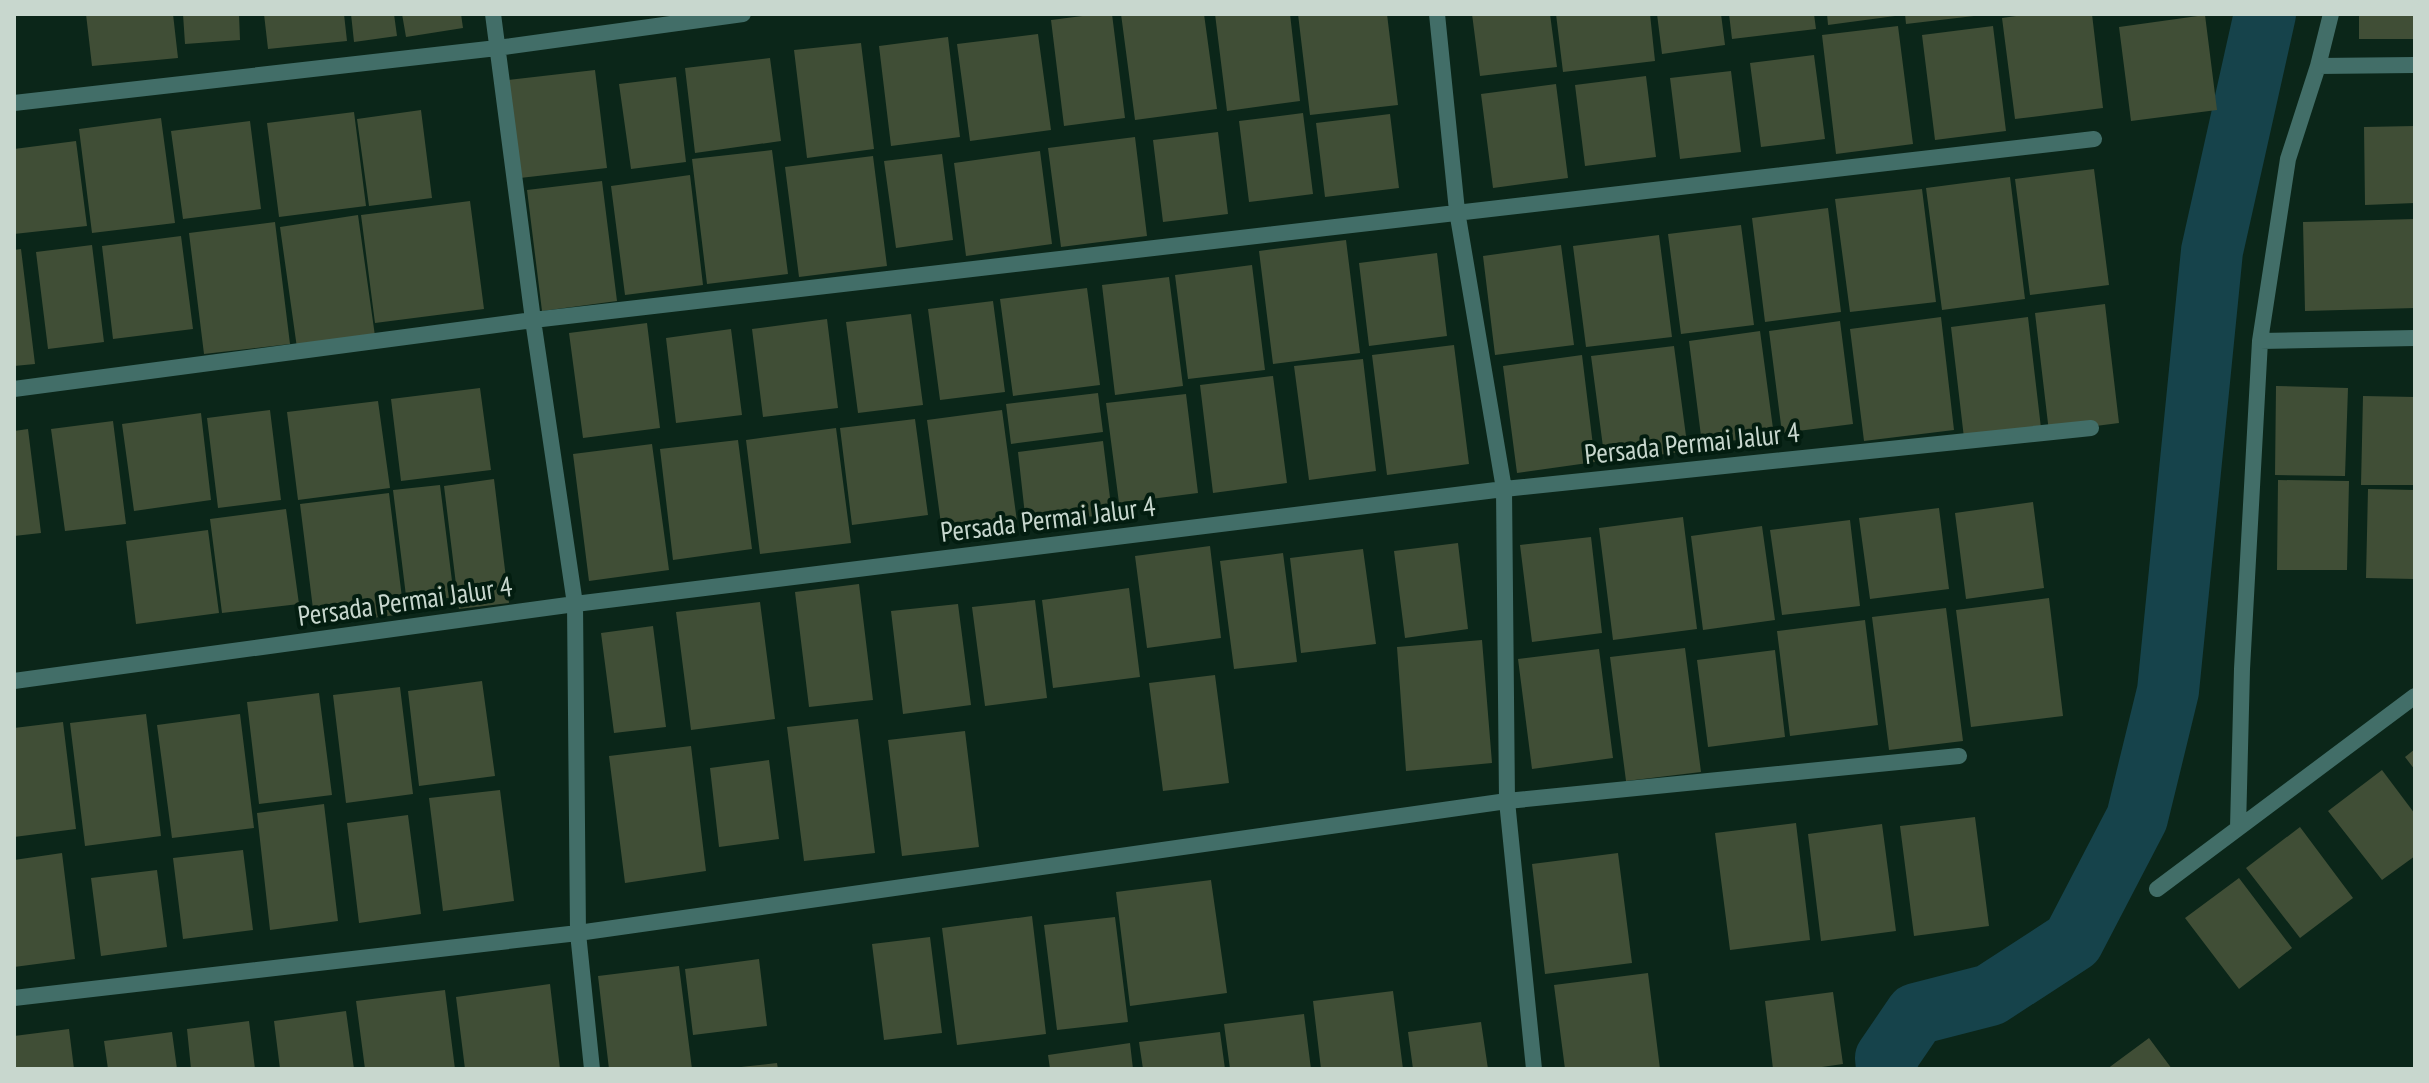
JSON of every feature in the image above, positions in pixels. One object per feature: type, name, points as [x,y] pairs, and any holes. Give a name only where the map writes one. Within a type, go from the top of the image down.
[{"type":"street","points":[[493,14],[533,320],[575,604],[578,933],[592,1069]]},
{"type":"street","points":[[14,103],[497,48],[743,14]]},
{"type":"street","points":[[1437,14],[1457,211],[1504,489],[1507,801],[1534,1069]]},
{"type":"street","points":[[2238,828],[2242,669],[2260,341],[2288,159],[2331,14]]},
{"type":"street","points":[[2318,66],[2415,65]]},
{"type":"street","points":[[14,389],[533,320],[2094,139]]},
{"type":"street","points":[[2260,341],[2415,338]]},
{"type":"street","name":"Persada Permai Jalur 4","points":[[14,681],[575,604],[1504,489],[2091,428]]},
{"type":"street","points":[[2157,889],[2415,696]]},
{"type":"street","points":[[14,998],[578,933],[1507,801],[1959,756]]},
{"type":"building","points":[[86,14],[173,14],[178,58],[92,66]]},
{"type":"building","points":[[183,14],[239,14],[240,40],[185,44]]},
{"type":"building","points":[[264,14],[344,14],[347,41],[268,49]]},
{"type":"building","points":[[351,14],[394,14],[397,36],[354,42]]},
{"type":"building","points":[[402,14],[461,14],[463,28],[406,37]]},
{"type":"building","points":[[1112,14],[1125,118],[1064,126],[1051,20]]},
{"type":"building","points":[[1121,14],[1204,14],[1217,109],[1135,120]]},
{"type":"building","points":[[1215,14],[1290,14],[1300,101],[1227,111]]},
{"type":"building","points":[[1298,14],[1387,14],[1398,105],[1310,115]]},
{"type":"building","points":[[1472,14],[1550,14],[1557,67],[1480,76]]},
{"type":"building","points":[[1556,14],[1650,14],[1655,61],[1563,72]]},
{"type":"building","points":[[1657,14],[1721,14],[1725,45],[1662,54]]},
{"type":"building","points":[[1729,14],[1814,14],[1816,29],[1732,39]]},
{"type":"building","points":[[1827,14],[1895,14],[1895,16],[1828,25]]},
{"type":"building","points":[[1905,14],[1973,14],[1974,16],[1906,24]]},
{"type":"building","points":[[2030,14],[2092,14],[2103,108],[2015,119],[2002,18]]},
{"type":"building","points":[[2359,14],[2415,14],[2415,39],[2359,39]]},
{"type":"building","points":[[2205,15],[2217,110],[2131,121],[2119,27]]},
{"type":"building","points":[[1898,26],[1913,144],[1836,154],[1822,35]]},
{"type":"building","points":[[1993,26],[2006,131],[1935,140],[1922,35]]},
{"type":"building","points":[[1038,34],[1051,130],[970,141],[957,44]]},
{"type":"building","points":[[948,37],[960,137],[891,146],[879,46]]},
{"type":"building","points":[[861,43],[874,149],[807,158],[794,50]]},
{"type":"building","points":[[1814,55],[1825,139],[1761,147],[1750,63]]},
{"type":"building","points":[[770,58],[781,141],[695,153],[685,68]]},
{"type":"building","points":[[595,70],[607,168],[520,178],[508,80]]},
{"type":"building","points":[[1731,71],[1741,152],[1680,159],[1670,78]]},
{"type":"building","points":[[1646,76],[1656,157],[1585,166],[1575,85]]},
{"type":"building","points":[[676,77],[686,162],[631,169],[619,84]]},
{"type":"building","points":[[1556,84],[1568,178],[1493,188],[1481,94]]},
{"type":"building","points":[[421,110],[432,198],[369,206],[357,119]]},
{"type":"building","points":[[354,112],[366,206],[279,217],[267,123]]},
{"type":"building","points":[[1303,113],[1313,194],[1249,202],[1239,121]]},
{"type":"building","points":[[1390,114],[1399,188],[1325,197],[1316,123]]},
{"type":"building","points":[[161,118],[175,223],[92,233],[79,129]]},
{"type":"building","points":[[250,121],[261,209],[183,219],[171,131]]},
{"type":"building","points":[[2415,126],[2415,203],[2365,205],[2364,127]]},
{"type":"building","points":[[1218,132],[1228,214],[1163,222],[1153,140]]},
{"type":"building","points":[[1135,137],[1147,236],[1061,247],[1048,148]]},
{"type":"building","points":[[76,141],[87,226],[14,234],[14,149]]},
{"type":"building","points":[[772,150],[788,274],[707,284],[692,159]]},
{"type":"building","points":[[1040,151],[1052,244],[966,256],[954,163]]},
{"type":"building","points":[[942,154],[953,240],[896,248],[884,161]]},
{"type":"building","points":[[873,156],[887,266],[799,277],[785,167]]},
{"type":"building","points":[[2094,169],[2109,285],[2030,295],[2015,179]]},
{"type":"building","points":[[690,175],[703,285],[625,295],[611,186]]},
{"type":"building","points":[[2010,177],[2025,299],[1942,310],[1926,188]]},
{"type":"building","points":[[602,181],[617,301],[542,311],[527,190]]},
{"type":"building","points":[[1922,189],[1936,302],[1850,312],[1835,199]]},
{"type":"building","points":[[470,201],[484,309],[375,323],[361,215]]},
{"type":"building","points":[[1828,208],[1841,312],[1765,322],[1752,218]]},
{"type":"building","points":[[358,215],[375,336],[297,348],[280,227]]},
{"type":"building","points":[[2415,219],[2415,308],[2305,311],[2303,222]]},
{"type":"building","points":[[275,222],[290,344],[204,354],[189,233]]},
{"type":"building","points":[[1741,225],[1754,325],[1681,334],[1668,234]]},
{"type":"building","points":[[1659,235],[1672,337],[1586,347],[1573,246]]},
{"type":"building","points":[[181,236],[193,329],[113,339],[102,246]]},
{"type":"building","points":[[1346,240],[1360,353],[1273,364],[1259,251]]},
{"type":"building","points":[[92,245],[104,342],[48,349],[36,252]]},
{"type":"building","points":[[1561,245],[1574,345],[1495,355],[1483,256]]},
{"type":"building","points":[[21,249],[35,364],[14,366],[14,250]]},
{"type":"building","points":[[1437,253],[1447,336],[1369,346],[1359,263]]},
{"type":"building","points":[[1252,265],[1265,370],[1188,379],[1175,275]]},
{"type":"building","points":[[1169,277],[1183,386],[1115,395],[1102,285]]},
{"type":"building","points":[[1087,288],[1100,385],[1013,396],[1000,299]]},
{"type":"building","points":[[993,301],[1005,392],[940,400],[928,309]]},
{"type":"building","points":[[2105,304],[2119,423],[2049,432],[2035,313]]},
{"type":"building","points":[[911,314],[923,405],[858,413],[846,322]]},
{"type":"building","points":[[1941,317],[1954,430],[1864,441],[1850,329]]},
{"type":"building","points":[[2028,317],[2041,428],[1964,438],[1951,327]]},
{"type":"building","points":[[827,319],[838,408],[763,417],[752,329]]},
{"type":"building","points":[[1840,321],[1853,424],[1782,433],[1769,331]]},
{"type":"building","points":[[647,323],[660,428],[583,438],[569,333]]},
{"type":"building","points":[[731,329],[742,415],[676,423],[666,338]]},
{"type":"building","points":[[1760,331],[1774,436],[1702,444],[1689,341]]},
{"type":"building","points":[[1454,345],[1469,464],[1387,475],[1372,355]]},
{"type":"building","points":[[1674,346],[1688,451],[1605,462],[1591,356]]},
{"type":"building","points":[[1582,355],[1595,462],[1517,473],[1503,366]]},
{"type":"building","points":[[1363,359],[1376,471],[1309,480],[1294,366]]},
{"type":"building","points":[[1273,376],[1287,483],[1213,493],[1200,385]]},
{"type":"building","points":[[2276,386],[2348,388],[2345,476],[2275,475]]},
{"type":"building","points":[[480,388],[491,470],[401,481],[391,399]]},
{"type":"building","points":[[1098,393],[1103,432],[1011,444],[1006,404]]},
{"type":"building","points":[[1186,394],[1198,493],[1119,503],[1106,403]]},
{"type":"building","points":[[2363,396],[2415,397],[2415,485],[2361,485]]},
{"type":"building","points":[[378,401],[390,488],[298,500],[287,412]]},
{"type":"building","points":[[270,410],[281,500],[218,508],[207,418]]},
{"type":"building","points":[[1002,410],[1018,529],[943,539],[927,420]]},
{"type":"building","points":[[201,413],[211,500],[134,511],[122,424]]},
{"type":"building","points":[[915,419],[928,515],[852,525],[840,428]]},
{"type":"building","points":[[113,421],[126,524],[65,531],[51,429]]},
{"type":"building","points":[[836,428],[851,543],[760,554],[746,440]]},
{"type":"building","points":[[28,429],[41,533],[14,536],[14,431]]},
{"type":"building","points":[[738,440],[752,549],[673,560],[660,449]]},
{"type":"building","points":[[1103,441],[1112,514],[1026,524],[1018,452]]},
{"type":"building","points":[[652,444],[669,570],[589,581],[573,454]]},
{"type":"building","points":[[494,479],[509,603],[459,609],[444,486]]},
{"type":"building","points":[[2278,480],[2349,481],[2347,570],[2277,570]]},
{"type":"building","points":[[440,485],[454,597],[407,604],[393,490]]},
{"type":"building","points":[[2368,489],[2415,490],[2415,579],[2366,578]]},
{"type":"building","points":[[389,493],[404,614],[315,625],[300,504]]},
{"type":"building","points":[[2033,502],[2044,588],[1966,599],[1955,513]]},
{"type":"building","points":[[1939,508],[1949,589],[1870,599],[1859,518]]},
{"type":"building","points":[[286,509],[299,604],[222,613],[210,519]]},
{"type":"building","points":[[1683,517],[1697,629],[1613,640],[1599,528]]},
{"type":"building","points":[[1850,520],[1860,606],[1782,615],[1770,530]]},
{"type":"building","points":[[1762,526],[1775,620],[1703,630],[1691,536]]},
{"type":"building","points":[[208,530],[219,613],[136,624],[126,541]]},
{"type":"building","points":[[1591,537],[1602,633],[1532,642],[1520,545]]},
{"type":"building","points":[[1458,543],[1468,629],[1405,638],[1394,551]]},
{"type":"building","points":[[1210,546],[1221,638],[1147,648],[1135,556]]},
{"type":"building","points":[[1363,549],[1376,644],[1301,653],[1290,558]]},
{"type":"building","points":[[1283,553],[1297,662],[1234,669],[1220,561]]},
{"type":"building","points":[[859,584],[873,700],[809,707],[795,592]]},
{"type":"building","points":[[1129,588],[1140,677],[1053,688],[1042,600]]},
{"type":"building","points":[[2049,598],[2063,716],[1971,727],[1956,610]]},
{"type":"building","points":[[1035,600],[1047,698],[985,706],[972,607]]},
{"type":"building","points":[[760,602],[775,719],[691,730],[676,612]]},
{"type":"building","points":[[958,604],[971,705],[903,714],[891,611]]},
{"type":"building","points":[[1946,608],[1963,741],[1889,750],[1872,617]]},
{"type":"building","points":[[1865,620],[1878,725],[1790,736],[1777,631]]},
{"type":"building","points":[[653,626],[666,727],[614,733],[601,633]]},
{"type":"building","points":[[1482,640],[1492,763],[1406,771],[1397,647]]},
{"type":"building","points":[[1685,648],[1701,772],[1626,781],[1610,657]]},
{"type":"building","points":[[1599,649],[1613,758],[1532,769],[1518,659]]},
{"type":"building","points":[[1775,650],[1785,737],[1708,747],[1697,660]]},
{"type":"building","points":[[1215,675],[1229,783],[1163,791],[1149,683]]},
{"type":"building","points":[[482,681],[495,776],[419,786],[408,691]]},
{"type":"building","points":[[400,687],[413,794],[346,803],[333,695]]},
{"type":"building","points":[[319,693],[332,795],[259,804],[247,702]]},
{"type":"building","points":[[146,714],[161,836],[85,846],[70,723]]},
{"type":"building","points":[[240,714],[254,828],[172,838],[157,725]]},
{"type":"building","points":[[858,719],[875,853],[804,861],[787,727]]},
{"type":"building","points":[[63,722],[76,829],[14,837],[14,728]]},
{"type":"building","points":[[965,731],[979,847],[902,856],[888,740]]},
{"type":"building","points":[[691,746],[706,871],[625,883],[609,756]]},
{"type":"building","points":[[2415,749],[2415,770],[2405,757]]},
{"type":"building","points":[[769,760],[779,839],[719,847],[710,768]]},
{"type":"building","points":[[2382,770],[2415,814],[2415,856],[2382,880],[2328,811]]},
{"type":"building","points":[[500,790],[514,901],[443,911],[429,798]]},
{"type":"building","points":[[324,804],[338,921],[270,930],[257,813]]},
{"type":"building","points":[[408,815],[421,914],[359,923],[347,823]]},
{"type":"building","points":[[1975,817],[1989,926],[1914,936],[1900,826]]},
{"type":"building","points":[[1796,823],[1810,940],[1730,950],[1715,833]]},
{"type":"building","points":[[1882,824],[1896,931],[1821,941],[1808,834]]},
{"type":"building","points":[[2300,827],[2353,898],[2300,938],[2246,868]]},
{"type":"building","points":[[243,850],[253,930],[183,939],[173,858]]},
{"type":"building","points":[[62,853],[75,959],[14,967],[14,860]]},
{"type":"building","points":[[1618,853],[1632,963],[1545,974],[1532,864]]},
{"type":"building","points":[[157,870],[167,947],[101,956],[91,878]]},
{"type":"building","points":[[2239,878],[2292,948],[2239,989],[2185,918]]},
{"type":"building","points":[[1211,880],[1227,993],[1130,1006],[1116,892]]},
{"type":"building","points":[[1032,916],[1046,1034],[957,1045],[942,928]]},
{"type":"building","points":[[1115,917],[1128,1022],[1057,1030],[1044,925]]},
{"type":"building","points":[[930,937],[942,1033],[884,1040],[872,944]]},
{"type":"building","points":[[759,959],[767,1026],[693,1035],[685,969]]},
{"type":"building","points":[[679,966],[692,1069],[609,1069],[598,976]]},
{"type":"building","points":[[1648,973],[1660,1069],[1565,1069],[1554,985]]},
{"type":"building","points":[[550,984],[560,1069],[465,1069],[456,997]]},
{"type":"building","points":[[445,990],[455,1069],[365,1069],[356,1001]]},
{"type":"building","points":[[1393,991],[1403,1069],[1321,1069],[1313,1001]]},
{"type":"building","points":[[1833,992],[1843,1064],[1808,1069],[1773,1069],[1765,1001]]},
{"type":"building","points":[[346,1011],[354,1069],[280,1069],[274,1021]]},
{"type":"building","points":[[1304,1014],[1311,1069],[1230,1069],[1224,1024]]},
{"type":"building","points":[[249,1021],[255,1069],[191,1069],[187,1029]]},
{"type":"building","points":[[1481,1022],[1488,1069],[1413,1069],[1408,1032]]},
{"type":"building","points":[[69,1029],[74,1069],[16,1069],[14,1036]]},
{"type":"building","points":[[172,1032],[177,1069],[108,1069],[104,1041]]},
{"type":"building","points":[[1220,1032],[1225,1069],[1143,1069],[1139,1042]]},
{"type":"building","points":[[2149,1038],[2172,1069],[2107,1069]]},
{"type":"building","points":[[1130,1043],[1133,1069],[1050,1069],[1048,1055]]},
{"type":"building","points":[[777,1063],[778,1069],[741,1067]]},
{"type":"waterway","points":[[1887,1069],[1886,1058],[1916,1014],[1990,995],[2073,941],[2137,818],[2168,691],[2212,251],[2265,14]]}]
